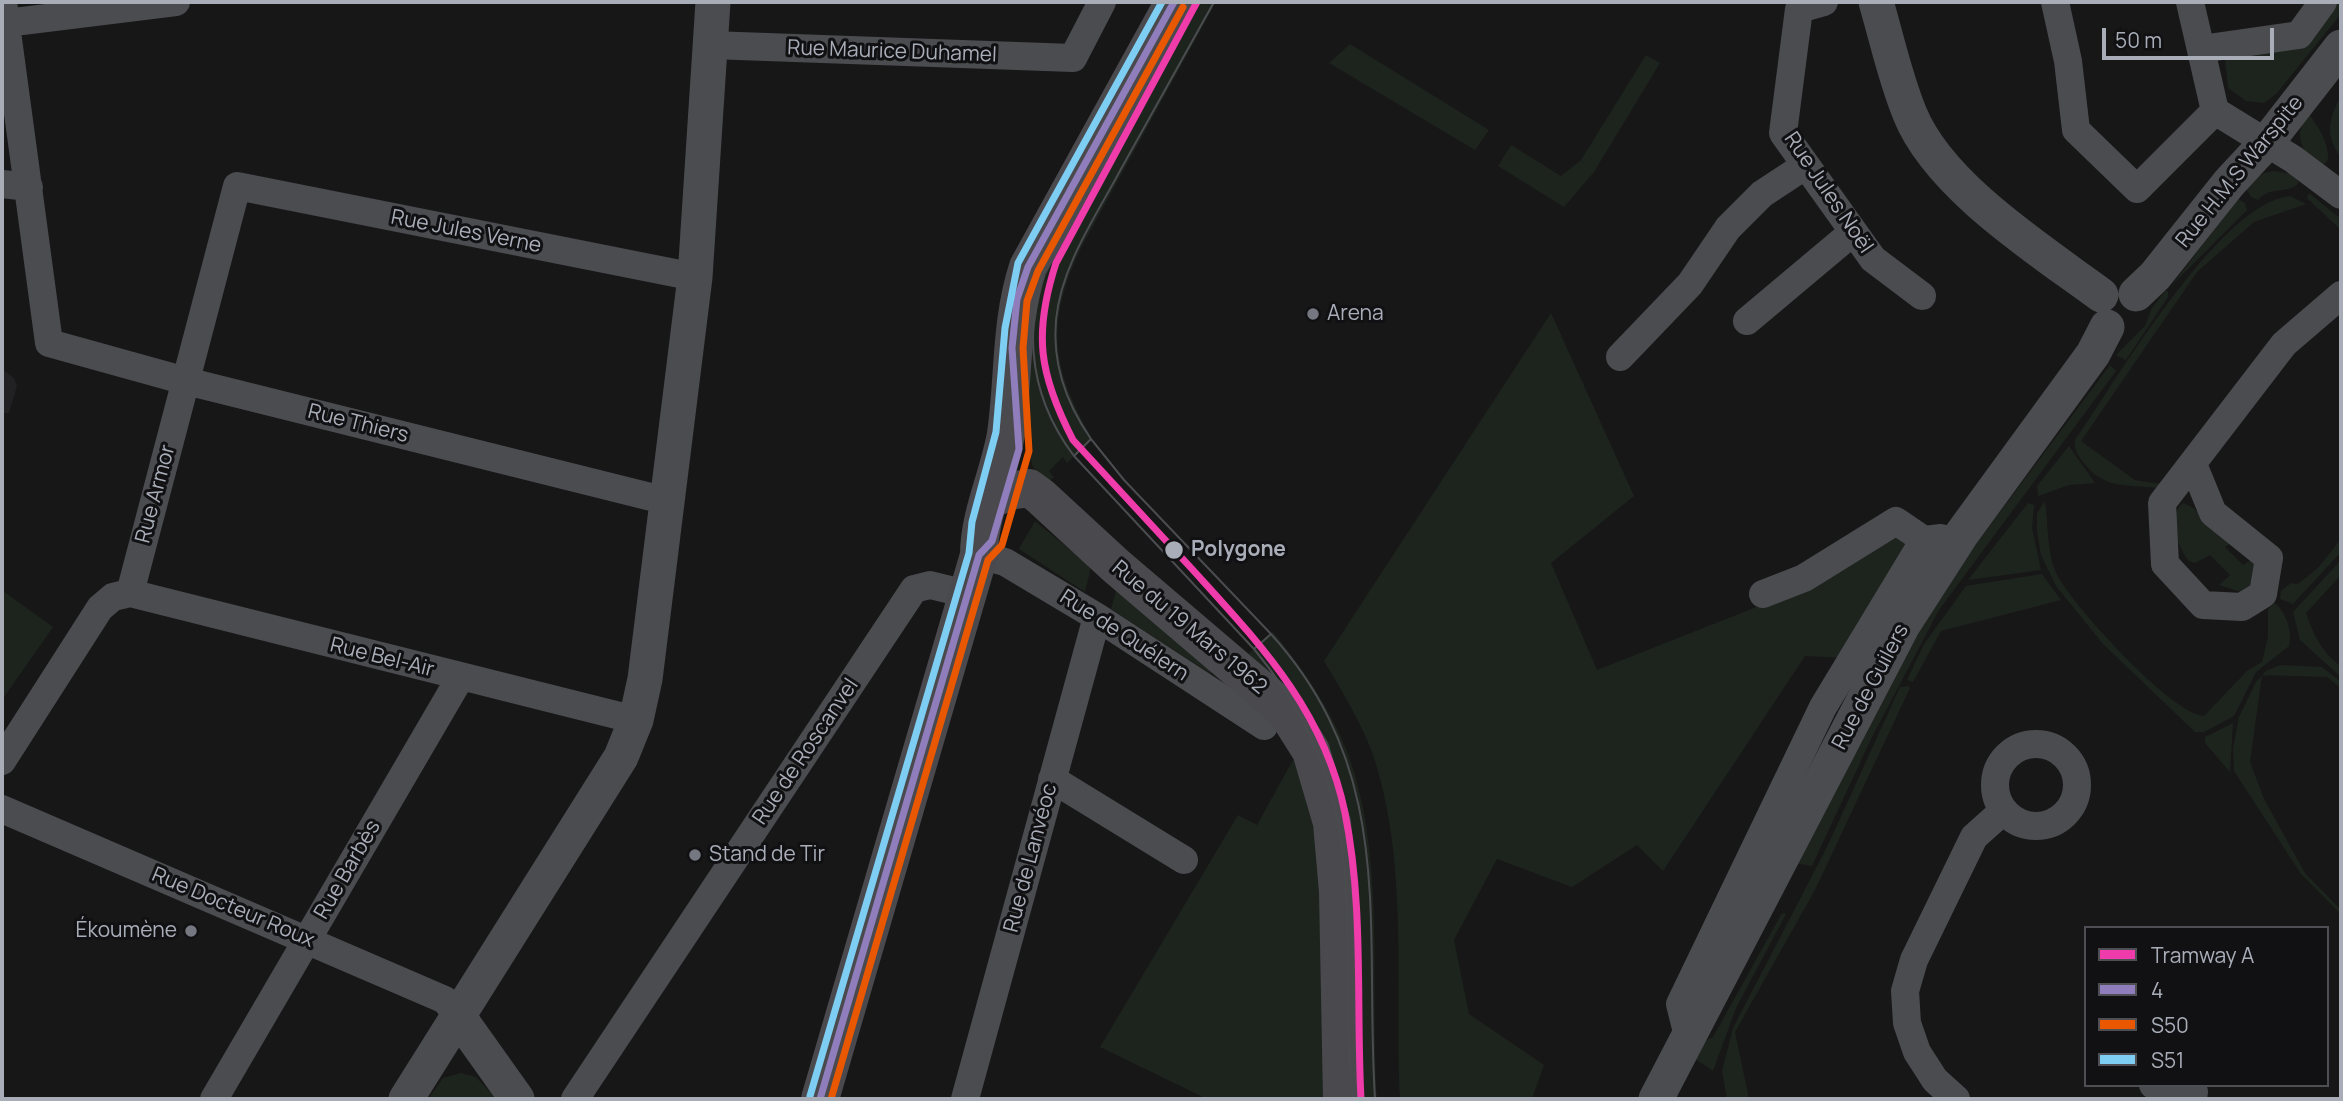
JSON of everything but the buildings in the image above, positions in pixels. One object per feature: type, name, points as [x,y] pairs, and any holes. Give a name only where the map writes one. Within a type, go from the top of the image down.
[{"type":"main road","points":[[1009,493],[1006,434],[1012,348],[1017,299],[1027,267],[1174,2]]},
{"type":"main road","points":[[820,1099],[979,555],[992,541],[1009,493],[1019,449],[1012,348]]},
{"type":"main road","name":"Rue du 19 Mars 1962","points":[[1009,493],[1285,709],[1311,751],[1332,823],[1338,891],[1342,1099]]},
{"type":"street","points":[[15,185],[4,12],[176,2]]},
{"type":"street","points":[[405,1099],[621,757],[636,720],[645,679],[695,277],[713,2]]},
{"type":"street","name":"Rue Maurice Duhamel","points":[[712,45],[1073,58],[1102,2]]},
{"type":"street","name":"Rue Jules Noël","points":[[1825,2],[1800,9],[1783,133],[1873,259],[1923,296]]},
{"type":"street","points":[[1875,2],[1910,116],[1936,157],[1989,211],[2104,311]]},
{"type":"street","points":[[2055,2],[2068,61],[2076,130],[2137,189],[2216,111]]},
{"type":"street","points":[[2190,2],[2216,111],[2267,142],[2341,195]]},
{"type":"street","points":[[2201,49],[2300,35],[2323,2]]},
{"type":"street","name":"Rue H.M.S Warspite","points":[[2104,311],[2122,330],[2136,322],[2141,308],[2136,293],[2155,276],[2267,142],[2341,47]]},
{"type":"street","points":[[1620,357],[1690,284],[1728,228],[1762,194],[1806,165]]},
{"type":"street","name":"Rue Thiers","points":[[15,185],[49,343],[186,381],[667,501]]},
{"type":"street","name":"Rue Jules Verne","points":[[237,186],[695,277]]},
{"type":"street","name":"Rue Armor","points":[[130,593],[237,186]]},
{"type":"street","points":[[1747,321],[1853,232]]},
{"type":"street","points":[[2193,464],[2213,513],[2269,558],[2263,594],[2242,607],[2203,605],[2165,564],[2162,503],[2284,345],[2341,295]]},
{"type":"street","name":"Rue de Guilers","points":[[1776,837],[1903,625],[1961,535],[2093,354],[2104,311]]},
{"type":"street","points":[[1763,594],[1804,578],[1896,521],[1924,540],[1961,535]]},
{"type":"street","name":"Rue de Guilers","points":[[1660,1098],[1776,837],[1823,707],[1924,540]]},
{"type":"street","name":"Rue de Quélern","points":[[979,555],[1005,562],[1097,617],[1264,726]]},
{"type":"street","name":"Rue de Roscanvel","points":[[575,1099],[914,589],[930,585],[967,594]]},
{"type":"street","points":[[2,761],[100,608],[113,597],[130,593]]},
{"type":"street","name":"Rue Bel-Air","points":[[130,593],[460,678],[636,720]]},
{"type":"street","name":"Rue de Lanvéoc","points":[[965,1099],[1097,617]]},
{"type":"street","name":"Rue Barbès","points":[[214,1099],[460,678]]},
{"type":"street","points":[[1052,779],[1184,860]]},
{"type":"street","name":"Rue Docteur Roux","points":[[2,809],[446,1000],[458,1016]]},
{"type":"street","points":[[1956,1099],[1935,1080],[1917,1052],[1907,1023],[1905,991],[1914,960],[1974,837],[2003,811]]},
{"type":"street","points":[[458,1016],[517,1099]]},
{"type":"street","points":[[2167,1087],[2194,1091],[2193,1099]]},
{"type":"shaded area","points":[[1185,2],[1216,2],[1082,246],[1062,298],[1058,322],[1061,367],[1078,413],[1092,438],[1067,463],[1063,457],[1049,471],[1054,477],[1045,484],[1032,465],[1025,430],[1033,290]]},
{"type":"shaded area","points":[[2335,2],[2341,2],[2341,14],[2276,94],[2264,103],[2246,101],[2228,88],[2225,58]]},
{"type":"shaded area","points":[[1350,44],[1489,130],[1475,150],[1329,63]]},
{"type":"shaded area","points":[[1646,55],[1660,63],[1594,172],[1564,207],[1498,166],[1511,145],[1561,176],[1581,160]]},
{"type":"shaded area","points":[[2341,96],[2341,157],[2332,142],[2330,127]]},
{"type":"shaded area","points":[[2307,112],[2327,147],[2328,160],[2320,168],[2301,142],[2301,128]]},
{"type":"shaded area","points":[[2274,171],[2293,174],[2299,183],[2289,189],[2263,195],[2258,200],[2251,197],[2245,187],[2264,173]]},
{"type":"shaded area","points":[[2309,193],[2341,219],[2341,230],[2307,198]]},
{"type":"shaded area","points":[[2290,196],[2306,204],[2254,222],[2197,272],[2081,441],[2135,480],[2161,484],[2158,488],[2116,484],[2099,477],[2082,461],[2075,449],[2075,440],[2142,340],[2201,261],[2232,229],[2262,206]]},
{"type":"shaded area","points":[[2238,199],[2245,203],[2247,210],[2172,285]]},
{"type":"shaded area","points":[[2165,291],[2168,291],[2168,297],[2126,360],[2116,355],[2145,326],[2152,308]]},
{"type":"shaded area","points":[[1551,313],[1634,496],[1551,563],[1597,670],[1792,593],[1893,529],[1914,550],[1844,658],[1805,656],[1663,871],[1637,845],[1572,887],[1497,859],[1454,940],[1469,1014],[1544,1065],[1532,1099],[1400,1099],[1398,926],[1392,838],[1373,755],[1357,719],[1324,661]]},
{"type":"shaded area","points":[[2110,365],[2116,371],[1939,610],[1872,737],[1812,866],[1795,863],[1925,612]]},
{"type":"shaded area","points":[[2,369],[14,378],[17,386],[9,413],[2,413]]},
{"type":"shaded area","points":[[2069,446],[2095,483],[2069,485],[2038,496],[2037,486]]},
{"type":"shaded area","points":[[2045,501],[2050,555],[2064,586],[2099,630],[2146,678],[2189,711],[2204,716],[2247,671],[2262,662],[2268,637],[2268,609],[2275,603],[2279,607],[2289,628],[2289,646],[2256,672],[2234,716],[2204,732],[2195,732],[2103,644],[2056,586],[2041,555],[2037,513]]},
{"type":"shaded area","points":[[2028,503],[2034,505],[2032,528],[2041,570],[1968,580]]},
{"type":"shaded area","points":[[2183,503],[2192,507],[2231,543],[2225,547],[2243,565],[2253,559],[2263,576],[2241,592],[2219,585],[2230,575],[2210,555],[2195,563],[2189,561],[2181,548],[2175,524],[2175,516]]},
{"type":"shaded area","points":[[1035,521],[1091,567],[1085,592],[1019,549]]},
{"type":"shaded area","points":[[2341,539],[2341,552],[2293,604],[2280,599],[2281,591],[2291,583],[2298,584],[2318,568]]},
{"type":"shaded area","points":[[2341,560],[2341,575],[2306,613],[2319,643],[2341,667],[2341,677],[2300,640],[2293,612]]},
{"type":"shaded area","points":[[2042,574],[2061,600],[1941,631],[1913,682],[1907,680],[1924,644],[1966,586]]},
{"type":"shaded area","points":[[1117,588],[1214,668],[1211,674],[1111,609]]},
{"type":"shaded area","points":[[3,591],[53,627],[2,700],[2,593]]},
{"type":"shaded area","points":[[1273,632],[1325,705],[1348,754],[1360,794],[1368,836],[1372,880],[1377,1099],[1349,1099],[1342,848],[1240,661]]},
{"type":"shaded area","points":[[2280,665],[2322,667],[2341,682],[2341,688],[2327,677],[2262,675]]},
{"type":"shaded area","points":[[2262,675],[2250,762],[2264,799],[2305,873],[2341,910],[2339,912],[2301,874],[2234,771],[2233,748],[2239,717]]},
{"type":"shaded area","points":[[1900,687],[1910,688],[1815,890],[1735,1032],[1749,1099],[1727,1099],[1722,1071],[1733,1028],[1827,847]]},
{"type":"shaded area","points":[[2233,723],[2230,772],[2205,743],[2205,737]]},
{"type":"shaded area","points":[[1294,758],[1319,848],[1325,1099],[1207,1099],[1100,1047],[1238,815],[1257,825]]},
{"type":"shaded area","points":[[1782,913],[1786,914],[1736,1008],[1713,1071],[1692,1057],[1700,1043],[1713,1037]]},
{"type":"shaded area","points":[[461,1073],[476,1077],[497,1099],[428,1099],[443,1078]]},
{"type":"tram line","points":[[1188,2],[1054,245],[1037,299],[1033,326],[1038,380],[1046,406],[1074,456],[1091,439],[1068,397],[1056,352],[1056,320],[1065,280],[1091,223],[1214,2]]},
{"type":"tram line","name":"A","points":[[1197,2],[1056,263],[1044,311],[1043,353],[1053,394],[1073,440],[1242,624],[1286,680],[1322,742],[1345,813],[1355,884],[1361,1099]]},
{"type":"tram line","points":[[1091,439],[1124,480],[1271,634],[1254,649],[1074,456],[1091,439]]},
{"type":"tram line","points":[[1353,1099],[1344,865],[1336,812],[1320,759],[1294,705],[1254,649],[1271,634],[1311,687],[1339,742],[1357,797],[1366,854],[1371,913],[1375,1099]]},
{"type":"transit line","name":"S51","points":[[810,1096],[969,553],[972,522],[996,432],[1005,328],[1018,263],[1162,2]]},
{"type":"transit line","name":"4","points":[[820,1099],[979,555],[992,541],[1019,449],[1012,348],[1017,299],[1028,267],[1174,2]]},
{"type":"transit line","name":"S50","points":[[831,1099],[988,560],[1002,545],[1029,451],[1023,348],[1027,301],[1038,271],[1183,7]]},
{"type":"place","name":"Arena","points":[[1313,314]]},
{"type":"place","name":"Polygone","points":[[1174,550]]},
{"type":"place","name":"Stand de Tir","points":[[695,855]]},
{"type":"place","name":"Ékoumène","points":[[191,931]]}]
